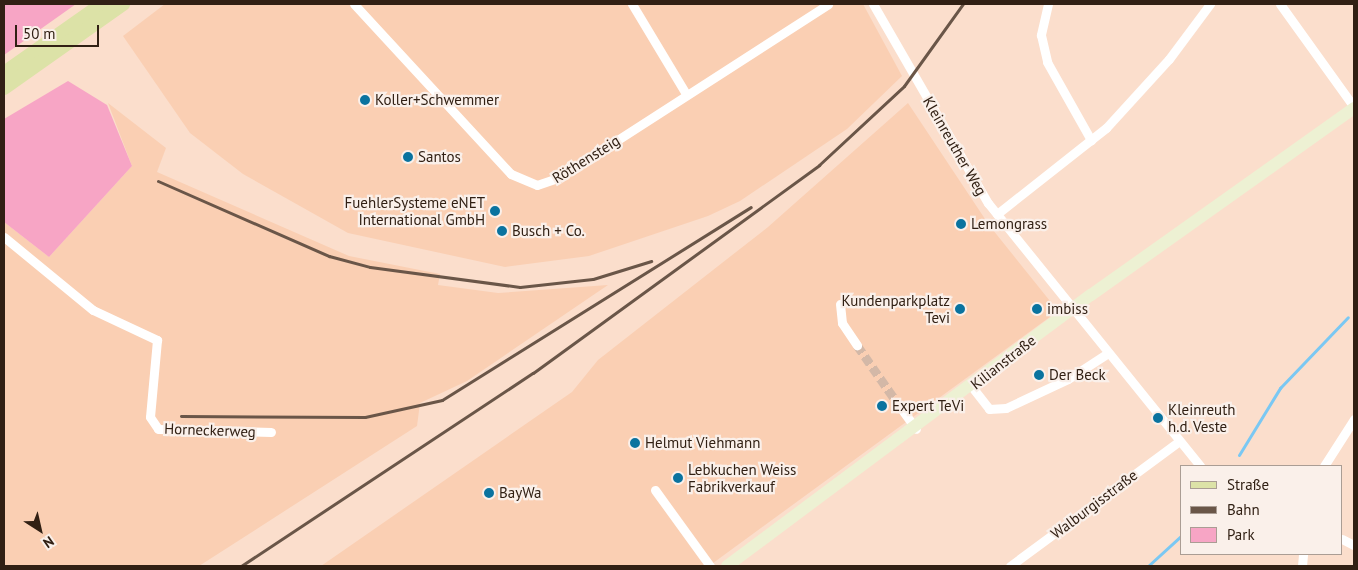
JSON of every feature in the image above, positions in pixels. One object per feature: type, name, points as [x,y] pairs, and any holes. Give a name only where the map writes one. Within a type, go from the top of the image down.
[{"type":"main road","points":[[4,73],[102,4]]},
{"type":"main road","points":[[4,88],[123,4]]},
{"type":"main road","name":"Kilianstraße","points":[[727,566],[916,429],[1073,310],[1354,108]]},
{"type":"street","name":"Röthensteig","points":[[354,4],[508,171],[525,182],[537,185],[555,180],[828,4]]},
{"type":"street","points":[[632,4],[686,94]]},
{"type":"street","name":"Kleinreuther Weg","points":[[873,4],[997,214],[1178,442],[1199,465]]},
{"type":"street","points":[[1048,4],[1041,35],[1047,62],[1091,140]]},
{"type":"street","points":[[997,214],[1091,140],[1169,60],[1210,4]]},
{"type":"street","points":[[1280,4],[1354,108]]},
{"type":"street","name":"Horneckerweg","points":[[4,237],[93,310],[157,340],[150,417],[158,429],[271,432]]},
{"type":"street","points":[[840,304],[842,324],[857,345]]},
{"type":"street","points":[[972,387],[989,408],[1006,408],[1068,379],[1108,353]]},
{"type":"street","points":[[903,411],[916,429]]},
{"type":"street","points":[[1325,465],[1354,419]]},
{"type":"street","name":"Walburgisstraße","points":[[1010,566],[1178,442]]},
{"type":"street","points":[[655,490],[710,566]]},
{"type":"shaded area","points":[[165,4],[863,4],[902,76],[847,129],[740,201],[708,216],[589,256],[505,267],[348,233],[243,174],[190,133],[123,36]]},
{"type":"shaded area","points":[[108,103],[166,148],[157,172],[349,256],[440,274],[438,285],[498,293],[608,285],[467,381],[420,403],[417,426],[199,566],[4,566],[4,222],[49,257],[132,166]]},
{"type":"shaded area","points":[[908,103],[989,225],[1058,311],[709,566],[321,566],[572,392],[598,360],[768,227]]},
{"type":"green space","points":[[4,4],[76,4],[4,55]]},
{"type":"green space","points":[[68,81],[107,105],[132,166],[49,257],[4,222],[4,119]]},
{"type":"waterway","points":[[1239,455],[1280,388],[1348,317]]},
{"type":"waterway","points":[[1148,566],[1180,537]]},
{"type":"tunnel","points":[[857,345],[903,411]]},
{"type":"railway","points":[[241,566],[533,373],[819,165],[904,86],[963,4]]},
{"type":"railway","points":[[158,181],[329,256],[370,267],[520,287],[593,279],[651,261]]},
{"type":"railway","points":[[181,416],[365,417],[442,400],[751,207]]},
{"type":"place","name":"Koller+Schwemmer","points":[[365,100]]},
{"type":"place","name":"Santos","points":[[408,157]]},
{"type":"place","name":"FuehlerSysteme eNET International GmbH","points":[[495,211]]},
{"type":"place","name":"Lemongrass","points":[[961,224]]},
{"type":"place","name":"Busch + Co.","points":[[502,231]]},
{"type":"place","name":"Kundenparkplatz Tevi","points":[[960,309]]},
{"type":"place","name":"imbiss","points":[[1037,309]]},
{"type":"place","name":"Der Beck","points":[[1039,375]]},
{"type":"place","name":"Expert TeVi","points":[[882,406]]},
{"type":"place","name":"Kleinreuth h.d. Veste","points":[[1158,418]]},
{"type":"place","name":"Helmut Viehmann","points":[[635,443]]},
{"type":"place","name":"Lebkuchen Weiss Fabrikverkauf","points":[[678,478]]},
{"type":"place","name":"BayWa","points":[[489,493]]}]
